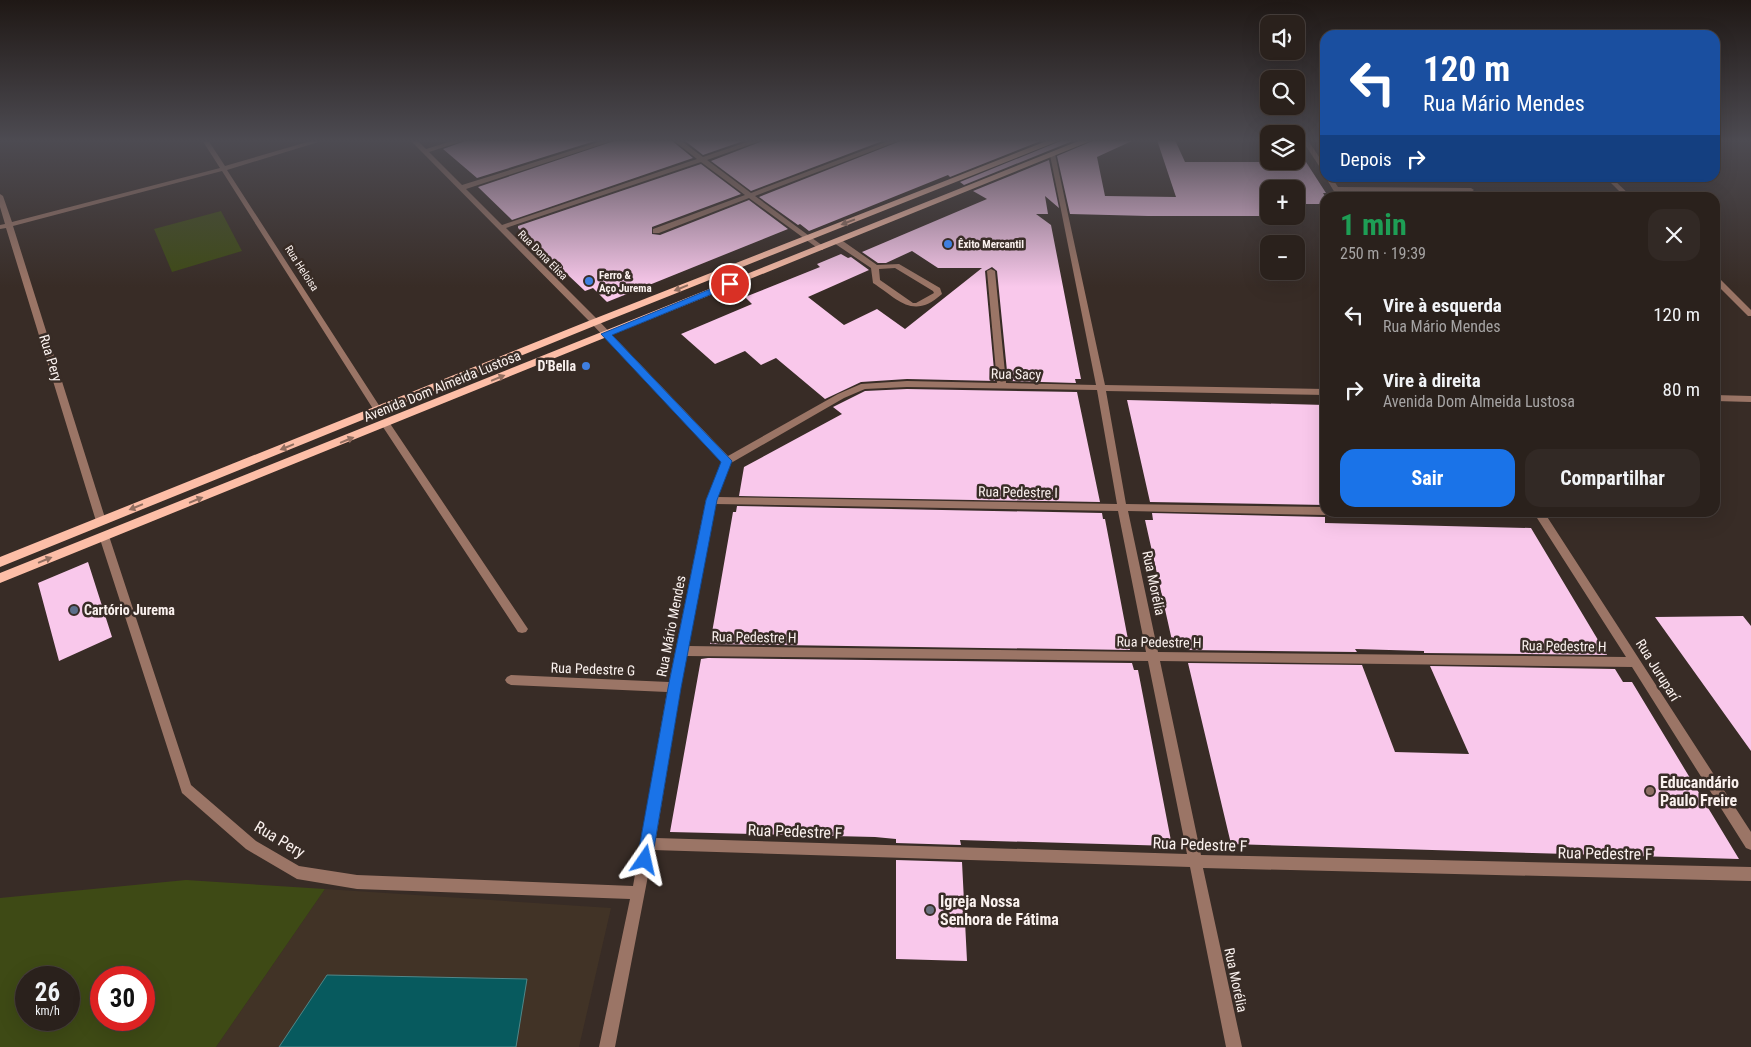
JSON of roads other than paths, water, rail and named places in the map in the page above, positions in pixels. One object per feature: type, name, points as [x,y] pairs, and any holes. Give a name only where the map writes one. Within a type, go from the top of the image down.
[{"type":"main road","name":"Avenida Dom Almeida Lustosa","points":[[0,562],[594,322],[933,189]]},
{"type":"main road","name":"Avenida Dom Almeida Lustosa","points":[[0,578],[968,189]]},
{"type":"street","points":[[0,227],[147,189]]},
{"type":"street","name":"Rua Heloisa","points":[[236,189],[378,410]]},
{"type":"street","name":"Rua Dona Elisa","points":[[462,189],[594,322]]},
{"type":"street","points":[[500,228],[619,189]]},
{"type":"street","points":[[741,189],[820,248]]},
{"type":"street","points":[[656,231],[770,189]]},
{"type":"street","name":"Rua Morélia","points":[[1060,189],[1101,388],[1122,507],[1234,1047]]},
{"type":"street","points":[[1336,189],[1471,190]]},
{"type":"street","name":"Rua Pery","points":[[0,196],[101,521]]},
{"type":"street","points":[[837,241],[875,267],[896,266],[936,290],[938,294],[918,305],[912,305],[876,281],[875,267]]},
{"type":"street","points":[[991,271],[1002,387]]},
{"type":"street","points":[[1720,284],[1751,314]]},
{"type":"street","points":[[594,322],[727,461]]},
{"type":"street","name":"Rua Sacy","points":[[727,461],[841,396],[864,386],[906,384],[1320,392]]},
{"type":"street","points":[[1720,398],[1751,399]]},
{"type":"street","points":[[386,424],[522,629]]},
{"type":"street","name":"Rua Mário Mendes","points":[[607,1047],[648,844],[674,688],[711,500],[727,461]]},
{"type":"street","name":"Rua Pedestre I","points":[[711,500],[1320,511]]},
{"type":"street","name":"Rua Juruparí","points":[[1543,517],[1751,844]]},
{"type":"street","name":"Rua Pery","points":[[104,536],[186,789],[251,845],[297,872],[358,882],[638,893]]},
{"type":"street","name":"Rua Pedestre H","points":[[682,651],[1636,662]]},
{"type":"street","name":"Rua Pedestre G","points":[[511,680],[674,688]]},
{"type":"street","name":"Rua Pedestre F","points":[[648,844],[1195,861],[1751,874]]},
{"type":"water","points":[[327,975],[527,979],[516,1047],[279,1047]]},
{"type":"place","name":"Êxito Mercantil","points":[[948,244]]},
{"type":"place","name":"Ferro & Aço Jurema","points":[[589,281]]},
{"type":"place","name":"D'Bella","points":[[586,366]]},
{"type":"place","name":"Cartório Jurema","points":[[74,610]]},
{"type":"place","name":"Educandário Paulo Freire","points":[[1650,791]]},
{"type":"place","name":"Igreja Nossa Senhora de Fátima","points":[[930,910]]}]
